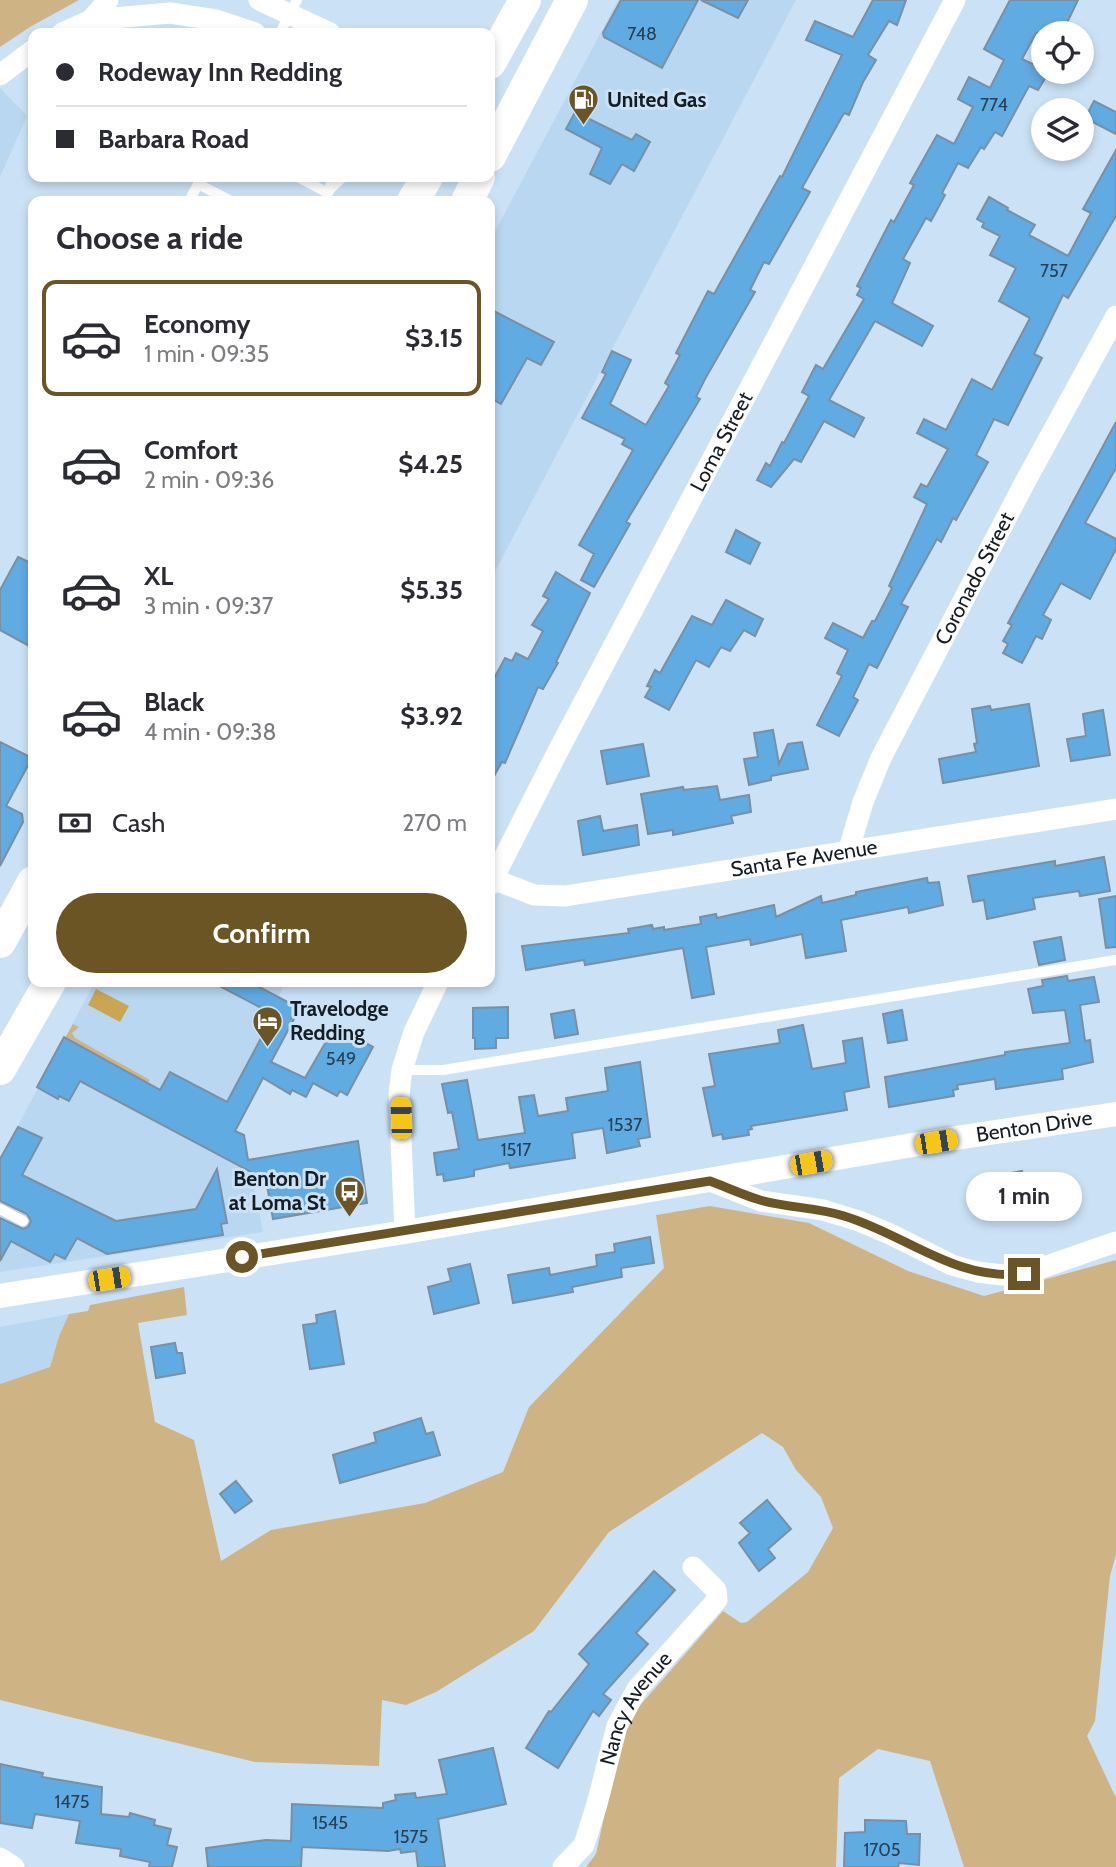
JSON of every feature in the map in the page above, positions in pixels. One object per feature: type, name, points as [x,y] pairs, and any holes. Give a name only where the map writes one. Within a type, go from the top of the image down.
[{"type":"main road","points":[[495,55],[525,0]]},
{"type":"main road","points":[[495,139],[572,0]]},
{"type":"main road","points":[[0,942],[28,891]]},
{"type":"main road","points":[[0,1069],[48,987]]},
{"type":"street","points":[[91,20],[108,0]]},
{"type":"street","points":[[259,0],[294,7],[323,28]]},
{"type":"street","name":"Loma Street","points":[[495,876],[557,752],[955,0]]},
{"type":"street","points":[[73,28],[91,20],[153,14],[192,15],[216,19],[241,28]]},
{"type":"street","points":[[0,75],[28,54]]},
{"type":"street","name":"Coronado Street","points":[[849,849],[863,802],[881,758],[1024,484],[1116,316]]},
{"type":"street","name":"Santa Fe Avenue","points":[[495,883],[534,895],[565,896],[1116,808]]},
{"type":"street","points":[[405,1232],[400,1094],[402,1070],[414,1032],[436,987]]},
{"type":"street","name":"Benton Drive","points":[[0,1296],[1116,1114]]},
{"type":"street","points":[[710,1181],[761,1201],[823,1210],[859,1221],[952,1265],[977,1272],[1024,1274],[1116,1242]]},
{"type":"street","name":"Nancy Avenue","points":[[563,1867],[584,1845],[617,1726],[637,1689],[717,1600],[716,1590],[693,1567]]},
{"type":"street","points":[[0,1857],[14,1867]]},
{"type":"lane","points":[[283,28],[294,7]]},
{"type":"lane","points":[[203,182],[224,196]]},
{"type":"lane","points":[[307,182],[328,194]]},
{"type":"lane","points":[[402,1070],[443,1070],[1116,960]]},
{"type":"lane","points":[[0,1209],[23,1221]]},
{"type":"shaded area","points":[[0,0],[79,0],[28,28],[0,47]]},
{"type":"shaded area","points":[[618,0],[796,0],[495,572],[495,232]]},
{"type":"shaded area","points":[[0,88],[27,116],[0,177]]},
{"type":"shaded area","points":[[92,987],[283,987],[278,997],[297,1007],[291,1018],[294,1019],[244,1114],[231,1128],[244,1135],[263,1232],[0,1272],[0,1159]]},
{"type":"shaded area","points":[[96,989],[129,1006],[120,1022],[88,1005]]},
{"type":"shaded area","points":[[73,1024],[79,1027],[72,1033],[75,1038],[150,1080],[148,1083],[95,1058],[96,1054],[65,1038]]},
{"type":"shaded area","points":[[710,1206],[809,1223],[908,1271],[984,1296],[1116,1260],[1116,1554],[1110,1576],[1095,1721],[1087,1736],[1116,1798],[1116,1867],[964,1867],[930,1761],[878,1749],[839,1778],[836,1867],[586,1867],[596,1854],[614,1772],[626,1729],[635,1711],[723,1611],[741,1623],[747,1622],[808,1572],[833,1528],[821,1497],[796,1470],[783,1447],[762,1433],[609,1532],[534,1631],[436,1692],[406,1705],[382,1700],[379,1766],[255,1762],[0,1700],[0,1384],[50,1367],[69,1314],[88,1311],[90,1305],[184,1287],[187,1315],[138,1323],[155,1422],[194,1440],[221,1561],[271,1530],[425,1503],[503,1472],[529,1407],[664,1268],[656,1215]]},
{"type":"shaded area","points":[[69,1314],[50,1367],[0,1384],[0,1327]]},
{"type":"building","points":[[621,0],[698,0],[662,68],[604,37],[603,33]]},
{"type":"building","points":[[701,0],[748,0],[738,18]]},
{"type":"building","points":[[873,0],[906,0],[897,25],[889,21],[868,55],[876,60],[849,115],[844,113],[802,188],[810,192],[769,264],[764,262],[750,290],[755,292],[705,379],[696,397],[700,399],[626,522],[630,524],[594,587],[581,580],[594,554],[579,545],[633,450],[622,444],[625,439],[582,418],[606,374],[602,372],[612,351],[631,360],[610,404],[646,425],[669,386],[665,383],[680,355],[676,353],[708,291],[714,294],[780,176],[782,177],[842,55],[806,40],[815,21],[853,37]]},
{"type":"building","points":[[1010,0],[1078,0],[1068,21],[1031,21],[1031,42],[1022,59],[1031,63],[1031,84],[1042,84],[1038,90],[1029,86],[1002,136],[995,132],[984,149],[981,147],[968,168],[958,163],[931,221],[926,218],[903,259],[910,263],[892,303],[933,326],[922,346],[875,321],[829,400],[864,418],[854,437],[824,421],[801,462],[794,459],[771,487],[757,480],[766,463],[770,466],[809,396],[802,392],[816,365],[823,369],[864,299],[857,295],[861,288],[857,286],[891,220],[894,222],[914,185],[910,183],[937,135],[954,144],[973,107],[958,99],[969,77],[990,88],[1004,60],[984,49]]},
{"type":"building","points":[[1094,101],[1116,112],[1116,134],[1094,123]]},
{"type":"building","points":[[575,112],[632,140],[636,134],[650,142],[634,171],[622,164],[610,184],[590,174],[602,148],[566,129]]},
{"type":"building","points":[[1116,150],[1116,216],[1068,298],[1063,295],[1034,354],[1042,358],[1008,425],[994,419],[976,455],[988,462],[956,520],[953,518],[941,542],[937,539],[901,604],[908,607],[877,668],[869,664],[853,697],[858,700],[839,736],[817,725],[842,676],[837,673],[848,650],[825,638],[833,623],[863,638],[892,588],[889,586],[927,504],[914,497],[921,484],[927,487],[948,449],[917,433],[924,419],[946,430],[972,379],[992,390],[1030,318],[999,301],[1016,268],[990,255],[1000,236],[982,227],[984,223],[977,219],[989,197],[1035,225],[1029,235],[1068,256],[1091,213],[1083,209]]},
{"type":"building","points":[[495,312],[554,342],[541,365],[527,358],[501,404],[495,401]]},
{"type":"building","points":[[1116,422],[1116,468],[1085,523],[1116,539],[1116,549],[1090,599],[1061,583],[1043,615],[1051,620],[1042,639],[1036,636],[1022,663],[1003,653],[1008,644],[1003,641],[1012,625],[1008,623]]},
{"type":"building","points":[[736,530],[760,543],[750,564],[726,552]]},
{"type":"building","points":[[18,557],[28,562],[28,645],[0,630],[0,590]]},
{"type":"building","points":[[556,572],[590,593],[556,662],[558,663],[543,689],[538,687],[505,763],[502,762],[495,774],[495,677],[505,658],[512,661],[516,653],[528,659],[543,631],[532,625],[549,599],[543,596]]},
{"type":"building","points":[[726,600],[763,619],[755,636],[744,630],[730,651],[721,647],[709,667],[696,660],[669,710],[645,697],[651,687],[647,686],[655,670],[660,673],[692,616],[712,625]]},
{"type":"building","points":[[1029,704],[1039,766],[943,783],[939,759],[976,752],[972,709],[990,706],[991,710]]},
{"type":"building","points":[[1103,710],[1110,755],[1071,761],[1067,739],[1086,736],[1083,714]]},
{"type":"building","points":[[773,730],[779,764],[788,744],[802,742],[808,769],[771,776],[771,780],[749,785],[744,759],[758,757],[754,733]]},
{"type":"building","points":[[0,742],[28,756],[28,765],[6,806],[22,814],[23,822],[0,866]]},
{"type":"building","points":[[643,744],[649,776],[607,784],[601,751]]},
{"type":"building","points":[[717,786],[720,800],[749,795],[751,812],[731,816],[733,823],[673,835],[673,830],[648,834],[641,794],[683,787],[684,790]]},
{"type":"building","points":[[600,816],[603,831],[637,825],[639,845],[583,855],[578,821]]},
{"type":"building","points":[[1104,857],[1110,891],[1080,896],[1079,891],[1033,898],[1035,909],[987,919],[984,900],[973,902],[968,876],[1055,861],[1055,866]]},
{"type":"building","points":[[927,878],[928,883],[939,882],[943,905],[909,913],[908,907],[841,920],[846,951],[806,958],[802,934],[751,945],[750,939],[706,947],[714,994],[692,998],[683,948],[585,965],[584,960],[526,970],[522,946],[629,933],[628,929],[652,925],[653,929],[664,927],[664,930],[701,924],[700,917],[716,914],[717,918],[774,905],[776,917],[821,896],[822,903],[856,895],[856,892]]},
{"type":"building","points":[[1116,896],[1116,947],[1106,948],[1099,899]]},
{"type":"building","points":[[1061,937],[1065,960],[1039,965],[1034,942]]},
{"type":"building","points":[[1067,976],[1068,981],[1094,977],[1099,1002],[1080,1005],[1085,1041],[1090,1040],[1093,1062],[1062,1069],[1063,1079],[996,1089],[995,1079],[957,1085],[958,1089],[953,1090],[954,1096],[889,1107],[885,1077],[1005,1055],[1005,1052],[1070,1043],[1065,1010],[1033,1013],[1028,989],[1043,986],[1042,980]]},
{"type":"building","points":[[222,987],[259,987],[297,1007],[291,1018],[294,1019],[271,1062],[305,1078],[335,1026],[373,1047],[347,1095],[340,1091],[337,1096],[313,1083],[306,1097],[292,1090],[290,1094],[263,1078],[235,1131],[244,1135],[248,1160],[358,1141],[367,1203],[273,1219],[266,1180],[80,1081],[69,1101],[59,1096],[58,1099],[37,1087],[64,1037],[160,1090],[170,1072],[227,1102],[268,1025],[264,1023],[269,1012]]},
{"type":"building","points":[[508,1007],[508,1038],[496,1038],[496,1048],[475,1049],[473,1008]]},
{"type":"building","points":[[574,1010],[578,1034],[555,1038],[551,1014]]},
{"type":"building","points":[[902,1010],[907,1040],[888,1043],[883,1014]]},
{"type":"building","points":[[803,1025],[812,1069],[846,1063],[843,1041],[862,1038],[869,1087],[844,1092],[847,1110],[751,1126],[749,1135],[723,1139],[722,1134],[713,1136],[703,1088],[715,1086],[709,1054],[780,1043],[778,1030]]},
{"type":"building","points":[[640,1062],[650,1137],[638,1139],[640,1146],[607,1153],[603,1128],[572,1133],[575,1158],[510,1168],[509,1163],[474,1170],[474,1176],[444,1181],[443,1174],[437,1175],[434,1153],[459,1149],[452,1112],[448,1113],[442,1084],[467,1080],[478,1140],[525,1133],[519,1097],[534,1095],[538,1116],[568,1111],[566,1098],[608,1091],[605,1068]]},
{"type":"building","points":[[18,1127],[42,1138],[22,1175],[116,1221],[196,1209],[217,1169],[227,1223],[221,1224],[223,1235],[107,1254],[77,1238],[65,1259],[55,1254],[50,1262],[11,1241],[0,1261],[0,1218],[23,1229],[28,1227],[31,1221],[27,1214],[0,1201],[0,1159]]},
{"type":"building","points":[[1022,1171],[1027,1202],[1000,1207],[994,1176]]},
{"type":"building","points":[[650,1237],[654,1263],[621,1268],[622,1277],[572,1287],[573,1292],[513,1303],[508,1275],[549,1268],[550,1275],[597,1266],[596,1255],[615,1252],[614,1244]]},
{"type":"building","points":[[470,1264],[479,1303],[434,1314],[428,1287],[451,1281],[448,1269]]},
{"type":"building","points":[[335,1311],[344,1364],[310,1369],[303,1325],[317,1323],[316,1315]]},
{"type":"building","points":[[175,1343],[177,1353],[182,1353],[185,1373],[156,1378],[151,1347]]},
{"type":"building","points":[[421,1418],[426,1434],[433,1432],[440,1455],[340,1483],[333,1455],[376,1442],[374,1433]]},
{"type":"building","points":[[236,1481],[252,1501],[235,1513],[220,1494]]},
{"type":"building","points":[[767,1500],[791,1529],[768,1549],[775,1558],[759,1571],[739,1543],[750,1533],[740,1523]]},
{"type":"building","points":[[654,1571],[675,1590],[636,1633],[648,1644],[603,1694],[611,1700],[599,1716],[593,1711],[558,1768],[526,1748],[549,1711],[551,1712],[589,1664],[579,1654]]},
{"type":"building","points":[[493,1748],[506,1804],[438,1819],[445,1867],[418,1867],[416,1851],[401,1853],[400,1849],[388,1851],[302,1847],[301,1867],[208,1867],[206,1848],[266,1840],[291,1841],[292,1804],[383,1808],[383,1803],[396,1800],[395,1795],[415,1793],[416,1798],[447,1794],[439,1760]]},
{"type":"building","points":[[0,1764],[43,1773],[42,1777],[102,1787],[101,1814],[129,1817],[130,1813],[155,1820],[154,1825],[171,1829],[167,1845],[177,1847],[172,1867],[149,1867],[150,1862],[120,1856],[121,1849],[76,1843],[80,1821],[35,1814],[32,1828],[0,1823]]},
{"type":"building","points":[[865,1820],[906,1821],[907,1834],[920,1834],[919,1865],[899,1863],[898,1867],[844,1867],[845,1833],[865,1832]]},
{"type":"place","name":"United Gas","points":[[584,127]]},
{"type":"place","name":"Travelodge Redding","points":[[267,1048]]},
{"type":"place","name":"Benton Dr at Loma St","points":[[349,1218]]},
{"type":"route","points":[[242,1257],[710,1181],[761,1201],[842,1215],[890,1234],[963,1269],[1002,1275],[1024,1274]]}]
